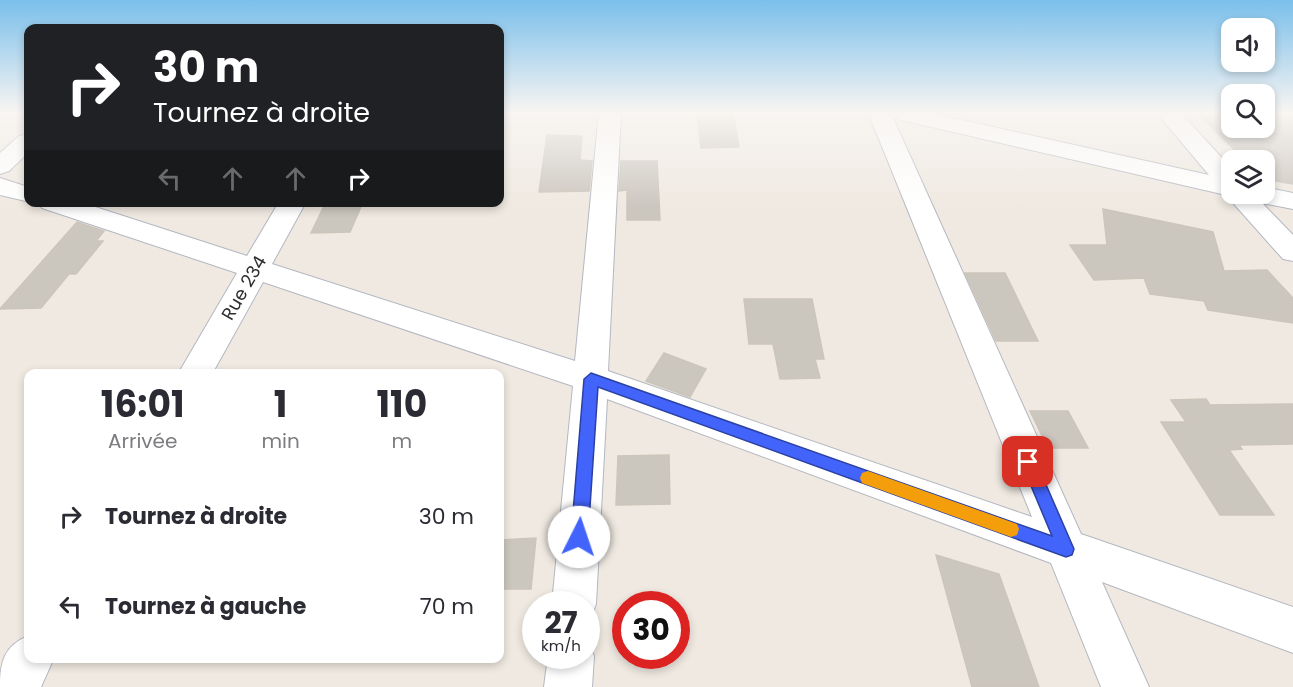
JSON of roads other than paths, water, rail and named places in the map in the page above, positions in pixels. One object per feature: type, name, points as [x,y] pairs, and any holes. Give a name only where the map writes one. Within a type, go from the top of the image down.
[{"type":"street","points":[[575,591],[608,144]]},
{"type":"street","points":[[893,144],[1125,687]]},
{"type":"street","points":[[1041,144],[1221,184]]},
{"type":"street","points":[[1195,144],[1221,173]]},
{"type":"street","points":[[0,166],[24,145]]},
{"type":"street","points":[[0,186],[24,194]]},
{"type":"street","points":[[1275,197],[1293,201]]},
{"type":"street","points":[[1248,204],[1293,252]]},
{"type":"street","points":[[66,207],[591,379],[1293,630]]},
{"type":"street","name":"Rue 234","points":[[198,369],[290,207]]},
{"type":"street","points":[[15,687],[28,663]]},
{"type":"street","points":[[568,687],[570,669]]}]
